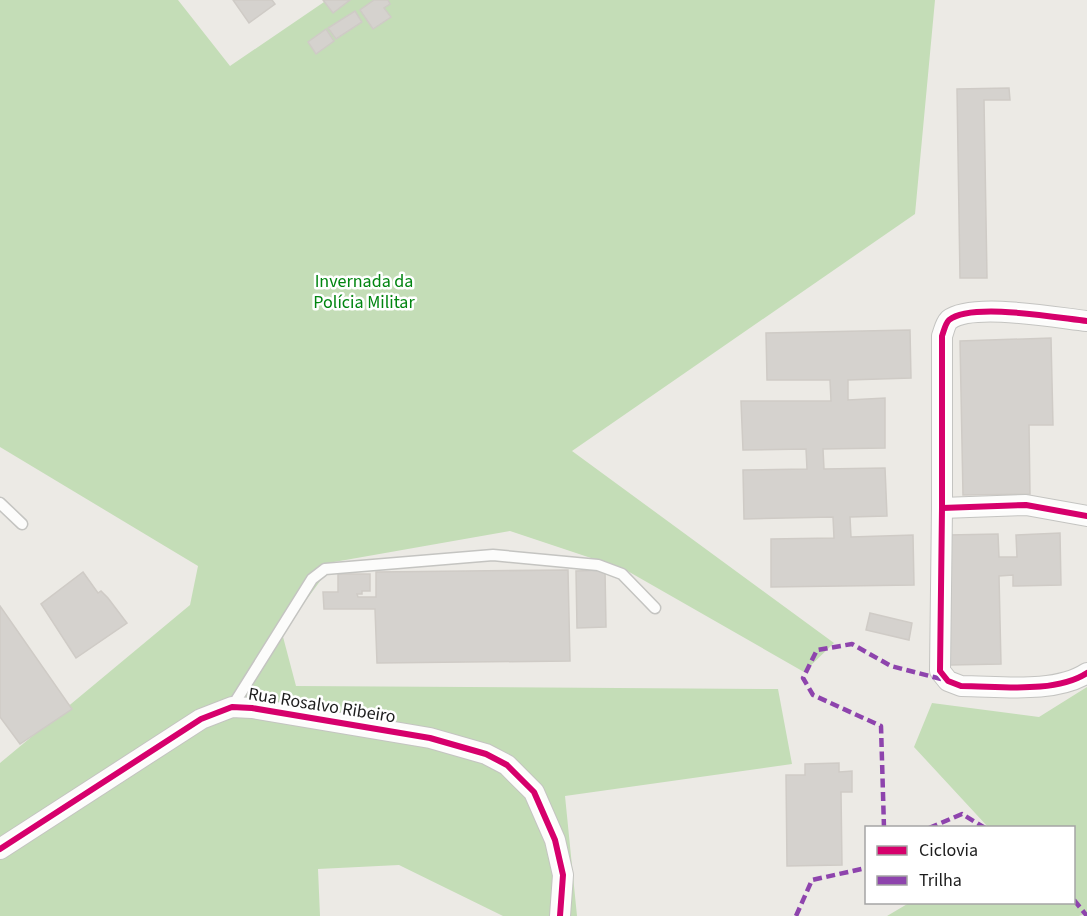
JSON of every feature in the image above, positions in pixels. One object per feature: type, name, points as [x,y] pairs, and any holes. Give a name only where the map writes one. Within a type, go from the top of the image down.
[{"type":"street","points":[[1087,321],[1003,311],[956,316],[947,322],[942,336],[940,671],[948,681],[961,686],[1054,686],[1075,681],[1087,673]]},
{"type":"street","points":[[942,508],[1026,505],[1087,516]]},
{"type":"street","name":"Rua Rosalvo Ribeiro","points":[[0,849],[201,719],[232,707],[430,738],[486,754],[507,765],[534,792],[555,840],[562,875],[560,916],[555,916]]},
{"type":"lane","points":[[0,503],[22,524]]},
{"type":"lane","points":[[232,707],[312,579],[325,569],[493,555],[598,565],[622,574],[655,608]]},
{"type":"green space","name":"Invernada da Polícia Militar","points":[[0,0],[178,0],[230,66],[327,0],[935,0],[915,214],[572,451],[834,643],[804,672],[624,569],[510,531],[334,562],[282,633],[296,686],[778,689],[792,764],[565,796],[577,916],[503,916],[399,865],[318,869],[320,916],[0,916],[0,763],[190,605],[198,566],[0,447]]},
{"type":"green space","points":[[1087,687],[1087,913],[1079,916],[887,916],[907,904],[1075,904],[1075,826],[987,826],[914,747],[932,703],[1039,717]]},
{"type":"building","points":[[233,0],[272,0],[275,4],[249,23]]},
{"type":"building","points":[[323,0],[350,0],[333,13]]},
{"type":"building","points":[[374,0],[388,0],[390,4],[384,8],[391,17],[373,29],[360,10]]},
{"type":"building","points":[[355,11],[362,22],[336,39],[328,28]]},
{"type":"building","points":[[326,29],[334,41],[316,54],[308,42]]},
{"type":"building","points":[[1009,88],[1010,100],[984,100],[987,278],[960,278],[957,89]]},
{"type":"building","points":[[910,330],[911,378],[848,380],[848,400],[885,398],[885,448],[823,449],[824,469],[885,468],[887,516],[850,517],[851,537],[913,535],[914,585],[771,587],[771,539],[834,538],[833,517],[744,519],[743,470],[807,469],[806,449],[743,450],[741,401],[831,401],[830,380],[767,380],[766,333]]},
{"type":"building","points":[[1051,338],[1053,425],[1029,425],[1030,494],[963,495],[960,341]]},
{"type":"building","points":[[1060,533],[1061,585],[1013,586],[1013,575],[999,576],[1001,664],[950,665],[948,535],[998,534],[999,557],[1017,557],[1016,535]]},
{"type":"building","points":[[568,570],[570,661],[377,663],[375,609],[324,609],[323,592],[338,592],[338,574],[370,574],[370,591],[357,594],[358,597],[376,597],[376,572]]},
{"type":"building","points":[[605,570],[606,627],[577,628],[576,571]]},
{"type":"building","points":[[83,572],[98,593],[101,591],[108,598],[127,623],[76,658],[41,604]]},
{"type":"building","points":[[0,606],[72,709],[20,744],[0,717]]},
{"type":"building","points":[[870,613],[912,623],[909,640],[866,630]]},
{"type":"building","points":[[839,763],[839,772],[852,771],[852,792],[841,792],[842,865],[787,866],[786,775],[805,775],[805,764]]},
{"type":"marked path","points":[[884,826],[881,726],[813,695],[803,678],[817,650],[852,644],[891,666],[945,680]]},
{"type":"marked path","points":[[934,826],[962,814],[982,826]]},
{"type":"marked path","points":[[796,916],[812,880],[865,868]]},
{"type":"marked path","points":[[1075,901],[1087,916]]},
{"type":"cycle path","points":[[1087,321],[1016,313],[976,312],[949,320],[942,336],[942,508],[1026,505],[1087,516]]},
{"type":"cycle path","points":[[942,508],[940,671],[948,681],[961,686],[1026,687],[1059,684],[1087,673]]},
{"type":"cycle path","points":[[0,849],[201,719],[232,707],[252,708],[430,738],[486,754],[507,765],[534,792],[555,840],[563,875],[560,916]]}]
